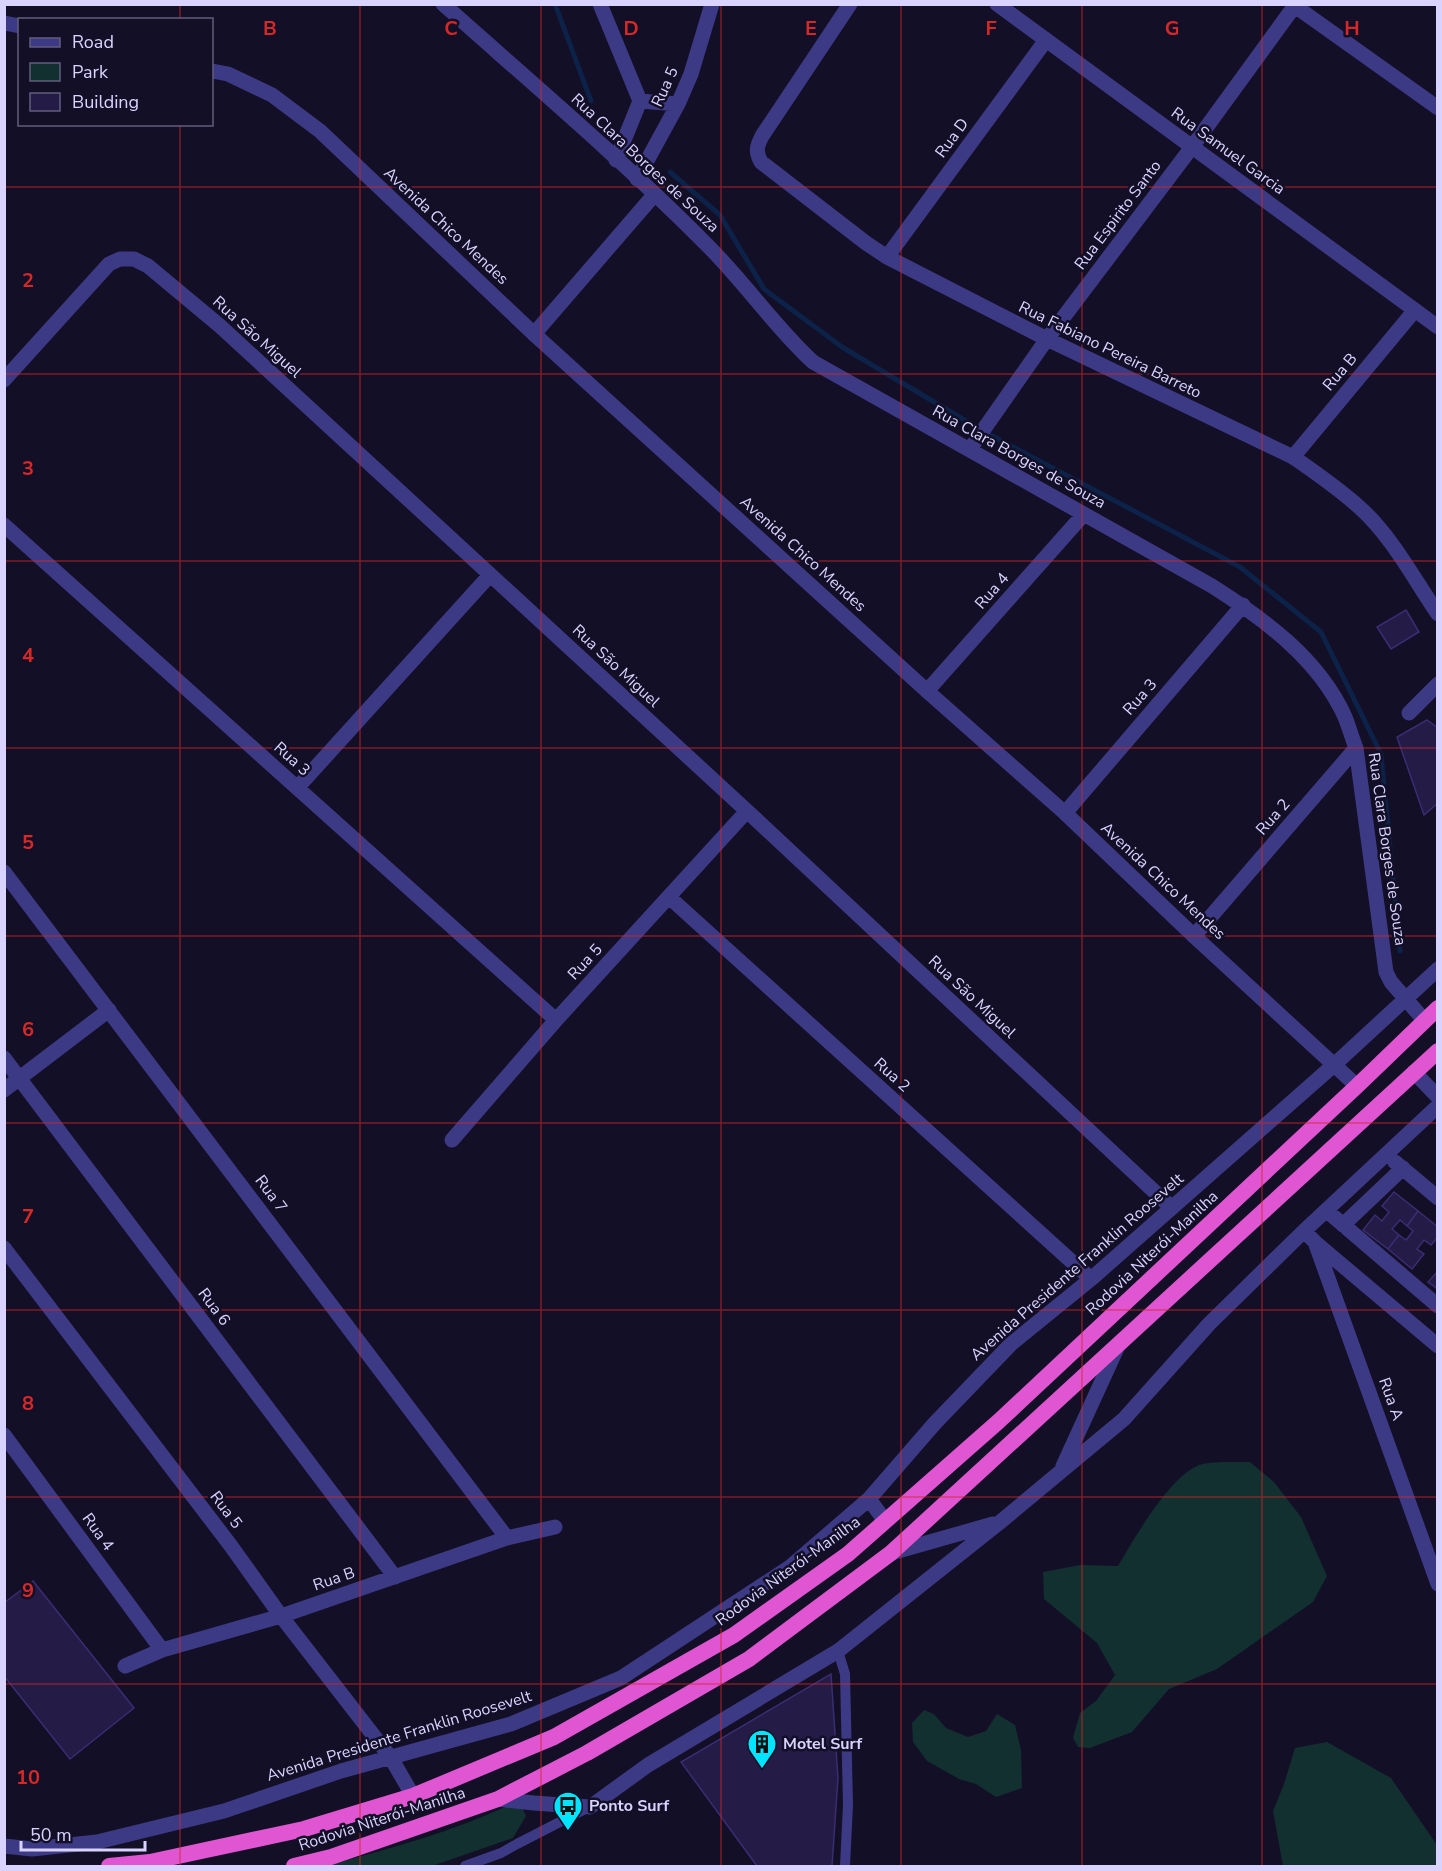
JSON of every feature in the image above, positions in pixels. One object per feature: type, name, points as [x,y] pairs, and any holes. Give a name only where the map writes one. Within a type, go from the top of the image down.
[{"type":"highway","name":"Rodovia Niterói-Manilha","points":[[109,1866],[150,1862],[304,1830],[413,1796],[554,1737],[734,1635],[848,1554],[999,1421],[1357,1086],[1437,1008]]},
{"type":"highway","name":"Rodovia Niterói-Manilha","points":[[294,1866],[331,1857],[498,1799],[587,1753],[749,1659],[891,1553],[1437,1051]]},
{"type":"street","name":"Rua Clara Borges de Souza","points":[[443,4],[711,248],[791,342],[813,362],[974,444],[1084,514],[1243,605],[1284,637],[1325,683],[1345,717],[1356,748],[1386,972],[1391,982],[1424,1020]]},
{"type":"street","points":[[600,4],[640,101],[616,160]]},
{"type":"street","name":"Rua 5","points":[[637,179],[678,104],[691,74],[712,4]]},
{"type":"street","name":"Rua Fabiano Pereira Barreto","points":[[850,4],[762,136],[757,147],[757,155],[761,162],[887,257],[1047,339],[1293,457],[1327,480],[1361,508],[1390,543],[1437,614]]},
{"type":"street","name":"Rua Samuel Garcia","points":[[998,4],[1437,327]]},
{"type":"street","points":[[1294,5],[1437,108]]},
{"type":"street","name":"Rua Espirito Santo","points":[[974,444],[1047,339],[1192,147],[1294,5]]},
{"type":"street","name":"Rua D","points":[[887,257],[1046,40]]},
{"type":"street","name":"Avenida Chico Mendes","points":[[213,70],[228,74],[272,95],[320,131],[534,334],[927,692],[1065,813],[1357,1086]]},
{"type":"street","points":[[640,101],[678,104]]},
{"type":"street","points":[[534,334],[654,195]]},
{"type":"street","name":"Rua São Miguel","points":[[4,380],[109,264],[120,259],[134,259],[148,266],[220,326],[747,811],[1172,1208]]},
{"type":"street","name":"Rua B","points":[[1293,457],[1415,310]]},
{"type":"street","name":"Rua 4","points":[[927,692],[1084,514]]},
{"type":"street","name":"Rua 3","points":[[4,525],[556,1020]]},
{"type":"street","points":[[297,788],[490,575]]},
{"type":"street","name":"Rua 3","points":[[1065,813],[1243,605]]},
{"type":"street","points":[[1409,712],[1437,684]]},
{"type":"street","name":"Rua 2","points":[[1194,936],[1356,748]]},
{"type":"street","name":"Rua 5","points":[[452,1140],[556,1020],[747,811]]},
{"type":"street","name":"Rua 7","points":[[4,872],[507,1538]]},
{"type":"street","name":"Rua 2","points":[[669,897],[1090,1279]]},
{"type":"street","name":"Avenida Presidente Franklin Roosevelt","points":[[4,1846],[32,1849],[97,1842],[224,1811],[341,1771],[511,1724],[621,1678],[790,1567],[869,1499],[935,1423],[1011,1344],[1172,1208],[1335,1064],[1437,969]]},
{"type":"street","points":[[4,1090],[109,1010]]},
{"type":"street","name":"Rua 6","points":[[4,1058],[395,1577]]},
{"type":"street","points":[[1414,1072],[1437,1096]]},
{"type":"street","points":[[498,1799],[590,1807],[648,1765],[838,1651],[999,1523],[1124,1419],[1209,1324],[1309,1237],[1327,1211],[1437,1106]]},
{"type":"street","points":[[1386,1154],[1437,1198]]},
{"type":"street","points":[[1343,1225],[1403,1168]]},
{"type":"street","points":[[1327,1211],[1437,1306]]},
{"type":"street","points":[[1309,1237],[1437,1346]]},
{"type":"street","name":"Rua A","points":[[1309,1237],[1437,1584]]},
{"type":"street","name":"Rua 5","points":[[4,1248],[391,1758],[413,1796]]},
{"type":"street","points":[[1060,1472],[1118,1345]]},
{"type":"street","name":"Rua 4","points":[[4,1435],[162,1650]]},
{"type":"street","points":[[869,1499],[885,1521]]},
{"type":"street","points":[[891,1553],[999,1523]]},
{"type":"street","name":"Rua B","points":[[125,1666],[162,1650],[281,1616],[507,1538],[555,1527]]},
{"type":"lane","points":[[838,1651],[845,1674],[848,1805],[845,1866]]},
{"type":"lane","points":[[465,1866],[501,1853],[590,1807]]},
{"type":"green space","points":[[1250,1462],[1274,1482],[1301,1517],[1327,1576],[1313,1602],[1217,1669],[1169,1689],[1132,1732],[1090,1748],[1078,1747],[1073,1738],[1080,1713],[1096,1701],[1115,1675],[1097,1643],[1044,1599],[1043,1572],[1080,1565],[1118,1566],[1164,1495],[1188,1472],[1203,1464]]},
{"type":"green space","points":[[924,1710],[934,1714],[946,1728],[968,1737],[986,1731],[997,1714],[1015,1725],[1021,1750],[1022,1788],[996,1797],[976,1784],[959,1779],[927,1761],[913,1742],[912,1723]]},
{"type":"green space","points":[[1327,1742],[1391,1778],[1437,1845],[1437,1866],[1283,1866],[1273,1811],[1295,1748]]},
{"type":"green space","points":[[519,1800],[526,1816],[513,1838],[432,1866],[325,1866],[448,1830]]},
{"type":"building","points":[[1406,610],[1419,632],[1391,649],[1377,627]]},
{"type":"building","points":[[1427,720],[1438,728],[1438,803],[1424,815],[1397,737]]},
{"type":"building","points":[[1394,1192],[1418,1211],[1407,1226],[1400,1220],[1392,1229],[1399,1235],[1388,1249],[1363,1230],[1375,1215],[1382,1221],[1389,1212],[1382,1206]]},
{"type":"building","points":[[1418,1211],[1438,1227],[1438,1237],[1431,1245],[1424,1240],[1417,1249],[1424,1254],[1412,1269],[1388,1249],[1399,1235],[1406,1240],[1413,1231],[1407,1226]]},
{"type":"building","points":[[1438,1271],[1438,1289],[1428,1282]]},
{"type":"building","points":[[33,1581],[134,1708],[70,1759],[4,1676],[4,1603]]},
{"type":"building","name":"Motel Surf","points":[[831,1674],[838,1778],[832,1866],[757,1866],[681,1762]]},
{"type":"waterway","points":[[555,4],[591,101]]},
{"type":"waterway","points":[[670,172],[720,215],[764,289],[842,347],[981,430],[1240,567],[1321,632],[1381,754],[1400,951]]},
{"type":"place","name":"Motel Surf","points":[[762,1770]]},
{"type":"place","name":"Ponto Surf","points":[[568,1832]]}]
